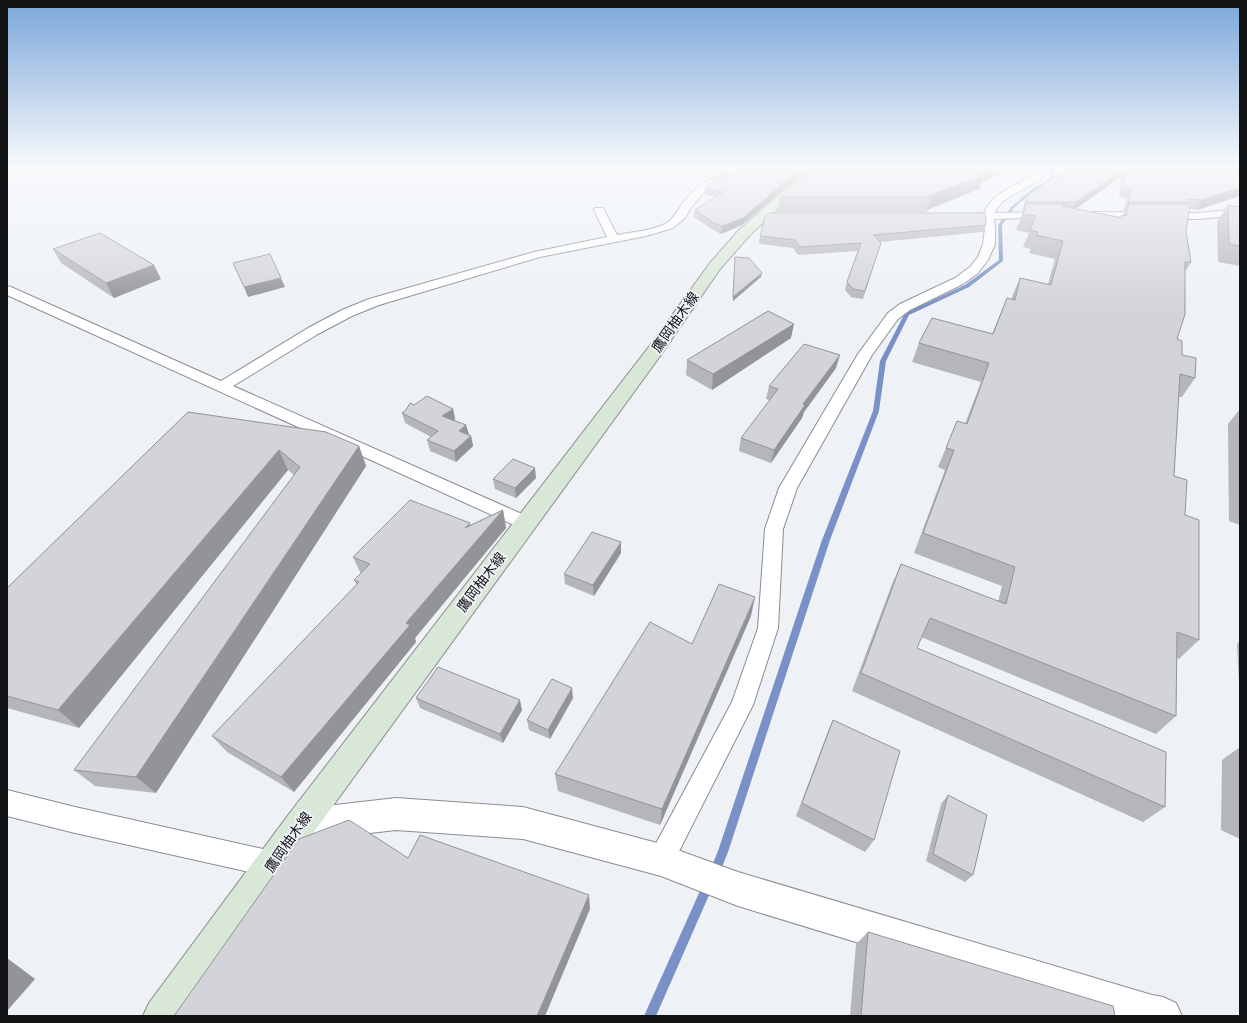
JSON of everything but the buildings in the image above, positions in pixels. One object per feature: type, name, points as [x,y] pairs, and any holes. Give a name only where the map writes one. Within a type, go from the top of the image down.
[{"type":"main road","name":"鷹岡柚木線","points":[[162,1016],[300,825],[656,348],[715,266],[728,250],[773,213]]},
{"type":"street","points":[[600,213],[613,239]]},
{"type":"street","points":[[223,386],[313,331],[347,313],[374,302],[538,254],[646,233],[669,226],[683,213]]},
{"type":"street","points":[[673,864],[742,705],[768,628],[774,529],[788,488],[865,354],[893,316],[905,307],[959,281],[974,270],[984,258],[989,244],[990,213]]},
{"type":"street","points":[[1071,215],[1198,216],[1232,213]]},
{"type":"street","points":[[966,216],[1055,215]]},
{"type":"street","points":[[7,290],[525,523]]},
{"type":"street","points":[[7,803],[75,820],[272,864]]},
{"type":"street","points":[[300,825],[396,814],[523,823],[673,864],[738,889],[1152,1014],[1163,1016]]},
{"type":"waterway","points":[[714,873],[723,852],[826,540],[876,411],[883,361],[907,314],[967,286],[1001,260],[1000,225],[1009,213]]},
{"type":"waterway","points":[[650,1016],[708,886]]}]
